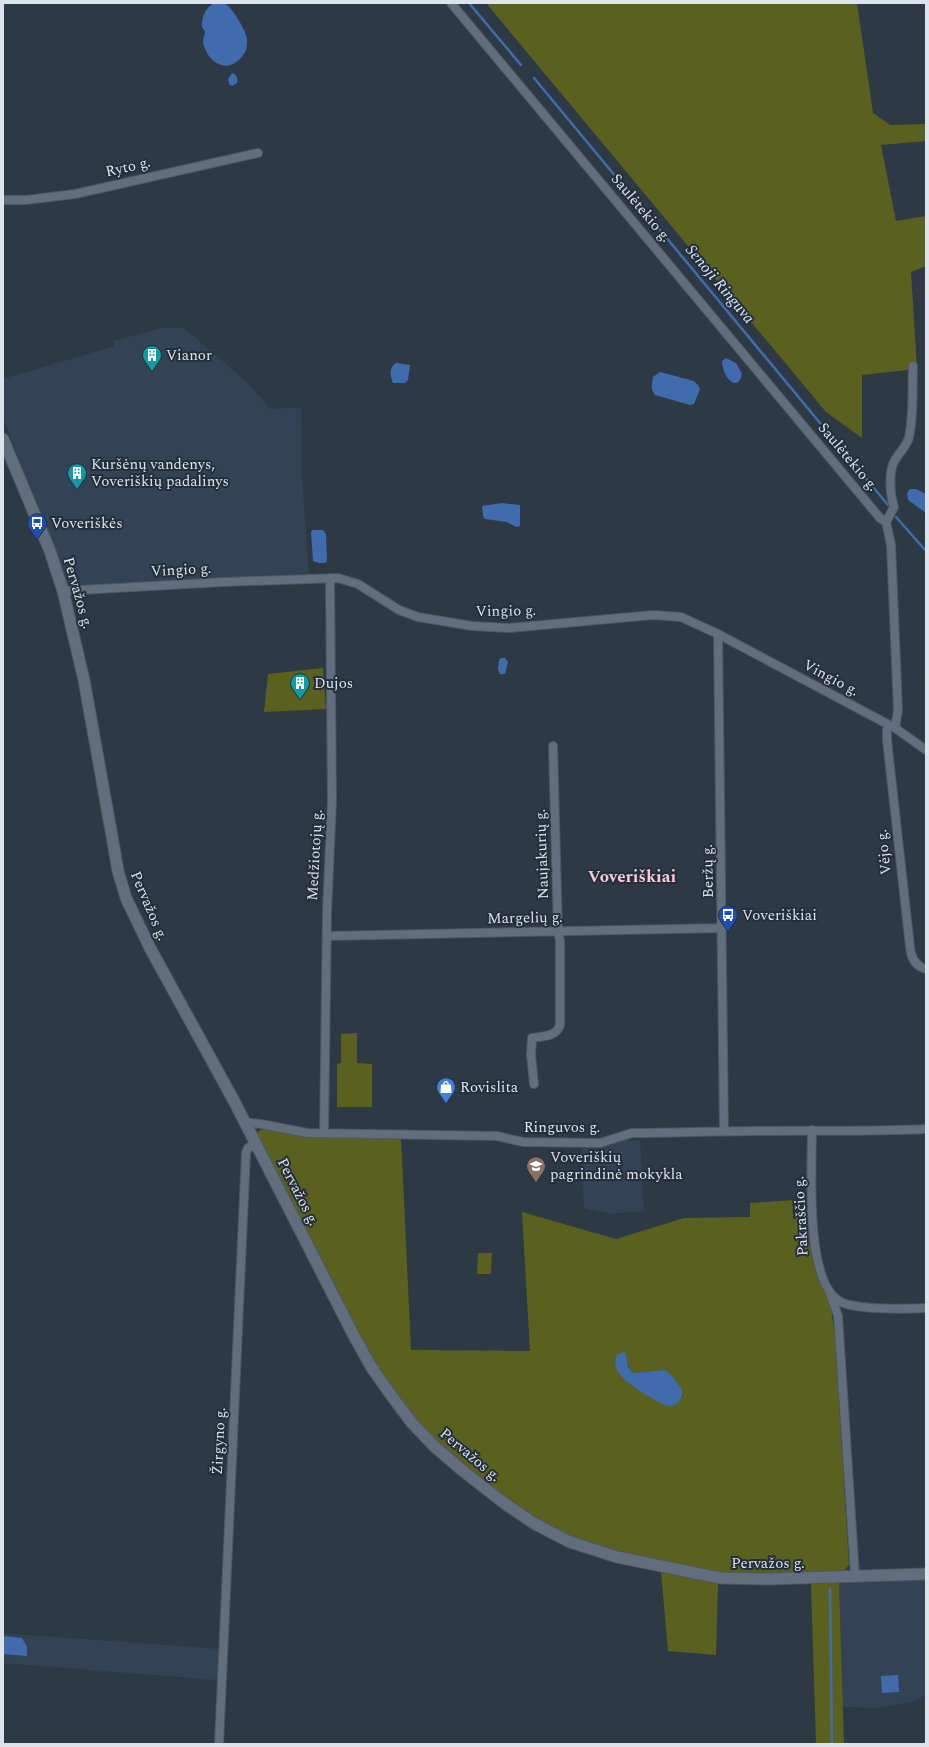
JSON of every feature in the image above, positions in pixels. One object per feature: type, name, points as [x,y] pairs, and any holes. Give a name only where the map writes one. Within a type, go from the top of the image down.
[{"type":"main road","name":"Pervažos g.","points":[[3,439],[42,531],[63,591],[84,680],[112,842],[118,871],[126,898],[150,948],[256,1143],[354,1336],[372,1368],[412,1423],[434,1446],[504,1503],[552,1533],[591,1550],[617,1558],[720,1578],[743,1579],[926,1574]]},
{"type":"street","name":"Saulėtekio g.","points":[[451,3],[880,518],[886,522]]},
{"type":"street","name":"Ryto g.","points":[[3,200],[26,200],[75,194],[258,153]]},
{"type":"street","points":[[886,522],[894,507],[891,484],[893,464],[909,438],[912,409],[913,366]]},
{"type":"street","name":"Vėjo g.","points":[[886,522],[891,545],[898,710],[892,726],[887,730],[888,748],[910,947],[914,961],[926,969]]},
{"type":"street","name":"Vingio g.","points":[[63,591],[330,578],[348,580],[358,584],[399,610],[418,617],[439,622],[472,626],[509,628],[653,615],[681,617],[718,634],[892,726],[926,750]]},
{"type":"street","name":"Medžiotojų g.","points":[[324,1133],[327,936],[326,911],[332,801],[330,578]]},
{"type":"street","name":"Beržų g.","points":[[718,634],[723,928],[724,1131]]},
{"type":"street","name":"Naujakurių g.","points":[[534,1084],[532,1038],[554,1034],[558,1031],[560,1025],[560,942],[558,932],[553,746]]},
{"type":"street","name":"Margelių g.","points":[[327,936],[723,928]]},
{"type":"street","name":"Ringuvos g.","points":[[246,1125],[251,1123],[291,1131],[324,1133],[497,1136],[523,1142],[587,1143],[608,1141],[632,1133],[926,1129]]},
{"type":"street","name":"Pakraščio g.","points":[[812,1130],[812,1205],[814,1245],[820,1272],[830,1293],[838,1316],[855,1576]]},
{"type":"street","name":"Žirgyno g.","points":[[219,1744],[246,1153],[248,1148],[256,1143]]},
{"type":"street","points":[[830,1293],[836,1299],[850,1305],[890,1308],[926,1308]]},
{"type":"street","points":[[838,1316],[850,1305]]},
{"type":"shaded area","points":[[161,328],[184,328],[250,385],[270,409],[301,407],[302,477],[309,575],[67,587],[3,417],[3,379],[114,346],[114,341]]},
{"type":"shaded area","points":[[640,1140],[644,1211],[610,1214],[584,1208],[581,1141]]},
{"type":"shaded area","points":[[926,1579],[926,1695],[914,1701],[880,1708],[843,1707],[839,1582]]},
{"type":"shaded area","points":[[3,1633],[220,1649],[217,1680],[3,1663]]},
{"type":"green space","points":[[486,3],[857,3],[873,113],[890,125],[926,124],[926,141],[881,145],[896,221],[926,216],[926,266],[911,272],[917,369],[862,375],[862,438],[826,412]]},
{"type":"green space","points":[[323,668],[326,709],[264,712],[268,674]]},
{"type":"green space","points":[[357,1033],[357,1063],[372,1064],[372,1107],[337,1107],[337,1064],[341,1063],[341,1034]]},
{"type":"green space","points":[[262,1129],[299,1136],[401,1137],[411,1350],[530,1351],[522,1212],[616,1239],[684,1218],[750,1217],[750,1203],[809,1199],[811,1250],[831,1309],[835,1337],[849,1565],[844,1571],[839,1573],[720,1574],[613,1552],[579,1541],[543,1523],[511,1503],[429,1436],[380,1372],[363,1342],[257,1135]],"holes":[[[626,1354],[629,1367],[634,1373],[663,1370],[683,1396],[675,1405],[615,1362]]]},
{"type":"green space","points":[[478,1253],[492,1253],[491,1274],[477,1274]]},
{"type":"green space","points":[[661,1572],[718,1583],[716,1655],[668,1651]]},
{"type":"green space","points":[[839,1582],[844,1744],[816,1744],[811,1584]]},
{"type":"water","points":[[214,3],[223,3],[229,6],[247,37],[245,52],[241,58],[231,65],[226,66],[216,63],[211,59],[204,46],[203,40],[205,31],[202,27],[202,20],[206,10]]},
{"type":"water","points":[[232,73],[236,76],[237,83],[232,86],[229,84],[228,79]]},
{"type":"water","points":[[726,358],[736,363],[742,374],[737,383],[730,381],[724,372],[722,361]]},
{"type":"water","points":[[396,363],[410,365],[408,380],[405,383],[393,383],[391,372],[392,367]]},
{"type":"water","points":[[660,372],[694,381],[700,389],[694,404],[690,405],[655,395],[652,388],[653,377]]},
{"type":"water","points":[[910,489],[916,489],[926,494],[926,513],[908,500],[907,493]]},
{"type":"water","points":[[502,503],[520,505],[520,526],[516,527],[507,522],[485,519],[483,516],[482,506]]},
{"type":"water","points":[[313,530],[323,530],[326,534],[327,561],[325,563],[313,561],[311,532]]},
{"type":"water","points":[[501,658],[505,658],[508,662],[505,674],[500,674],[498,670],[499,660]]},
{"type":"water","points":[[624,1352],[626,1354],[628,1366],[634,1373],[663,1370],[671,1374],[682,1390],[682,1397],[680,1400],[673,1406],[665,1405],[626,1381],[617,1369],[615,1362],[617,1355]]},
{"type":"water","points":[[3,1636],[22,1638],[27,1647],[27,1656],[3,1654]]},
{"type":"water","points":[[898,1675],[899,1692],[882,1693],[881,1676]]},
{"type":"waterway","name":"Senoji Ringuva","points":[[469,3],[521,65]]},
{"type":"waterway","name":"Senoji Ringuva","points":[[534,78],[888,505]]},
{"type":"waterway","name":"Senoji Ringuva","points":[[896,517],[926,551]]},
{"type":"waterway","points":[[830,1589],[832,1744]]},
{"type":"place","name":"Vianor","points":[[152,372]]},
{"type":"place","name":"Kuršėnų vandenys, Voveriškių padalinys","points":[[77,490]]},
{"type":"place","name":"Voveriškės","points":[[37,540]]},
{"type":"place","name":"Dujos","points":[[300,700]]},
{"type":"place","name":"Voveriškiai","points":[[728,932]]},
{"type":"place","name":"Rovislita","points":[[446,1104]]},
{"type":"place","name":"Voveriškių pagrindinė mokykla","points":[[536,1183]]},
{"type":"district","name":"Voveriškiai","points":[[632,877]]}]
